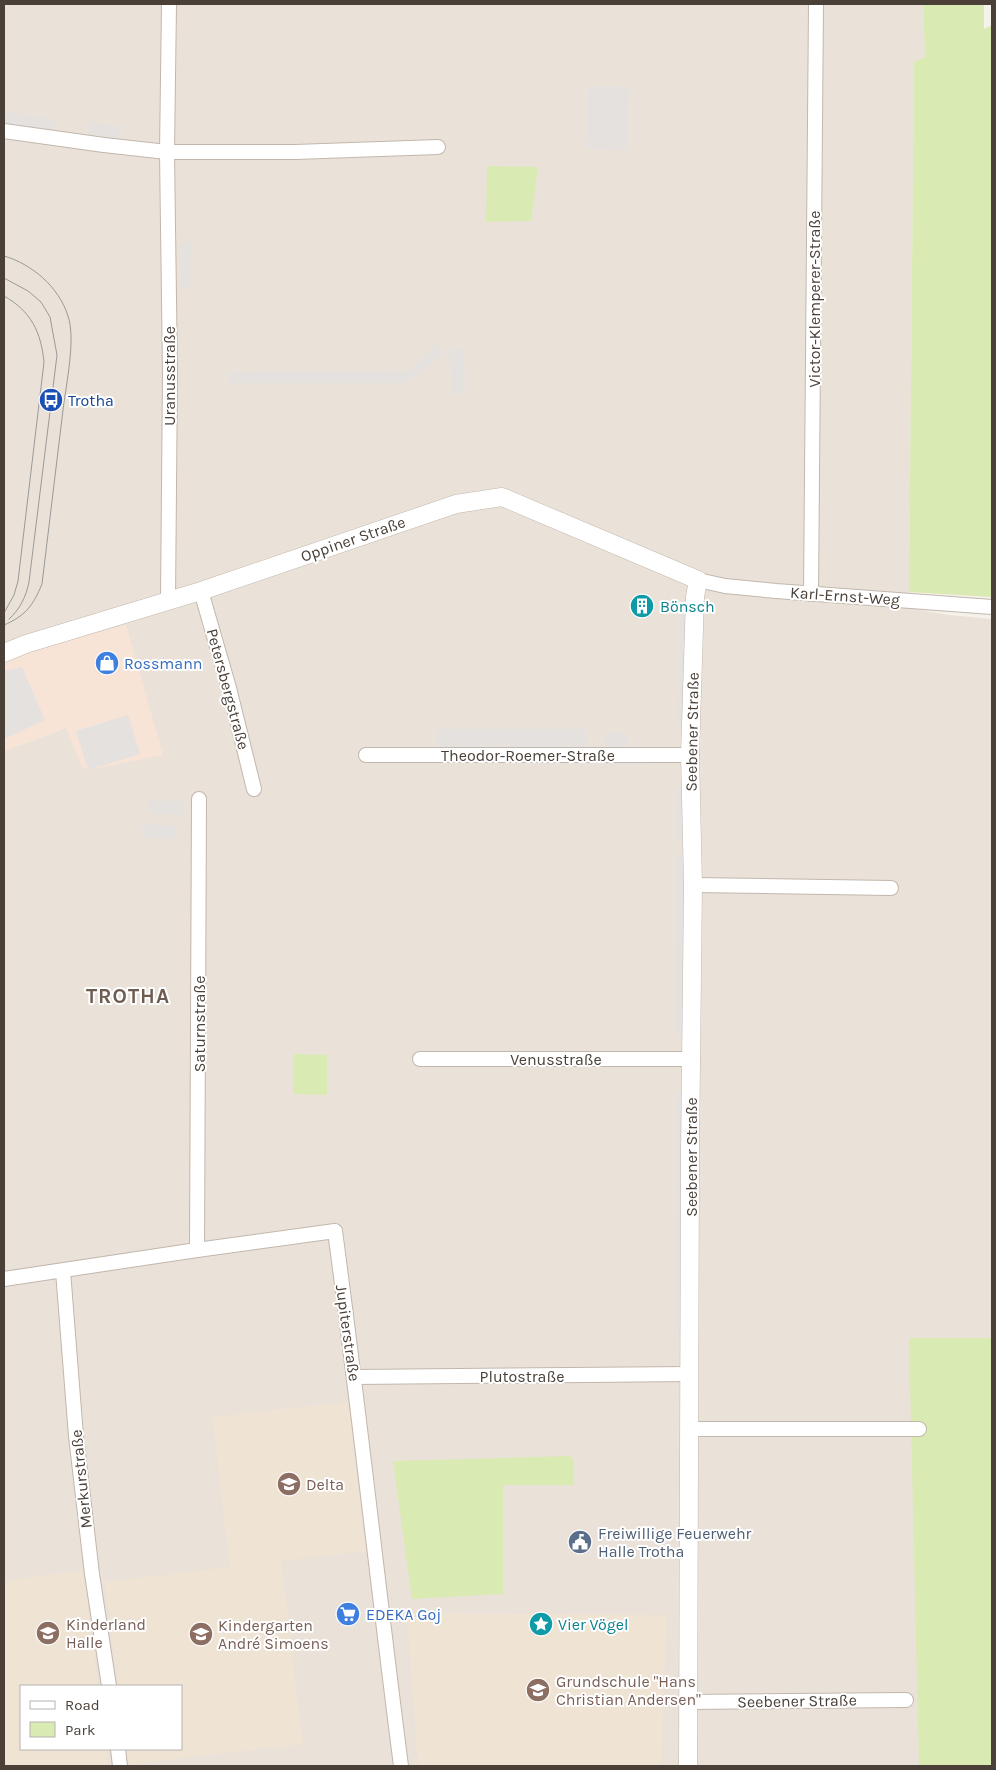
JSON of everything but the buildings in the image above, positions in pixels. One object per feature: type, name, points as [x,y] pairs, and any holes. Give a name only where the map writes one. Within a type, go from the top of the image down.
[{"type":"street","name":"Uranusstraße","points":[[168,600],[170,373],[167,152],[169,4]]},
{"type":"street","name":"Victor-Klemperer-Straße","points":[[811,594],[816,4]]},
{"type":"street","points":[[4,131],[167,152],[296,152],[438,147]]},
{"type":"street","name":"Oppiner Straße","points":[[4,653],[26,644],[201,591],[456,504],[502,497],[698,580]]},
{"type":"street","name":"Karl-Ernst-Weg","points":[[698,580],[725,586],[811,594],[992,607]]},
{"type":"street","name":"Seebener Straße","points":[[688,1766],[693,885],[690,755],[694,596],[698,580]]},
{"type":"street","name":"Petersbergstraße","points":[[201,591],[229,688],[254,789]]},
{"type":"street","name":"Theodor-Roemer-Straße","points":[[366,754],[690,755]]},
{"type":"street","name":"Saturnstraße","points":[[196,1250],[199,798]]},
{"type":"street","points":[[693,885],[891,888]]},
{"type":"street","name":"Venusstraße","points":[[420,1059],[692,1059]]},
{"type":"street","name":"Jupiterstraße","points":[[4,1279],[335,1231],[379,1598],[402,1766]]},
{"type":"street","name":"Merkurstraße","points":[[63,1271],[76,1436],[92,1574],[108,1685]]},
{"type":"street","name":"Plutostraße","points":[[354,1377],[690,1374]]},
{"type":"street","points":[[690,1429],[919,1429]]},
{"type":"street","name":"Seebener Straße","points":[[689,1702],[906,1700]]},
{"type":"street","points":[[118,1750],[120,1766]]},
{"type":"shaded area","points":[[4,4],[923,4],[925,57],[914,63],[909,608],[949,615],[992,619],[992,1766],[4,1766],[4,751],[61,730],[26,644],[4,653]]},
{"type":"shaded area","points":[[588,86],[629,87],[627,150],[586,149]]},
{"type":"shaded area","points":[[4,112],[54,119],[53,130],[4,123]]},
{"type":"shaded area","points":[[89,122],[122,127],[122,140],[88,135]]},
{"type":"shaded area","points":[[191,242],[191,288],[180,288],[180,243]]},
{"type":"shaded area","points":[[436,344],[443,354],[406,383],[228,383],[228,372],[408,371]]},
{"type":"shaded area","points":[[464,348],[466,394],[451,394],[450,349]]},
{"type":"shaded area","points":[[679,603],[685,603],[684,727],[677,727]]},
{"type":"shaded area","points":[[126,625],[163,755],[88,770],[81,765],[66,728],[4,751],[4,663],[29,651]]},
{"type":"shaded area","points":[[22,667],[45,720],[4,739],[4,671]]},
{"type":"shaded area","points":[[128,715],[140,754],[88,770],[76,731]]},
{"type":"shaded area","points":[[437,729],[587,729],[587,755],[604,755],[605,732],[628,733],[628,755],[650,755],[650,765],[416,762],[416,755],[435,755]]},
{"type":"shaded area","points":[[676,787],[681,787],[682,839],[676,840]]},
{"type":"shaded area","points":[[147,800],[183,802],[182,815],[147,813]]},
{"type":"shaded area","points":[[142,824],[177,826],[176,839],[141,838]]},
{"type":"shaded area","points":[[676,855],[683,855],[682,1034],[675,1035]]},
{"type":"shaded area","points":[[676,1093],[683,1093],[680,1340],[675,1338]]},
{"type":"shaded area","points":[[348,1402],[366,1551],[281,1561],[303,1744],[127,1765],[125,1750],[182,1750],[182,1685],[118,1685],[105,1582],[230,1567],[212,1417]]},
{"type":"shaded area","name":"Kinderland Halle","points":[[83,1570],[98,1685],[20,1685],[20,1750],[106,1750],[108,1764],[91,1766],[4,1766],[4,1581]]},
{"type":"shaded area","name":"Grundschule \"Hans Christian Andersen\"","points":[[407,1613],[667,1615],[661,1766],[418,1766]]},
{"type":"green space","points":[[923,4],[984,4],[984,29],[992,25],[992,597],[909,592],[914,62],[925,57]]},
{"type":"green space","points":[[487,166],[538,167],[531,221],[486,222]]},
{"type":"green space","points":[[294,1054],[327,1055],[327,1095],[293,1094]]},
{"type":"green space","points":[[909,1338],[992,1338],[992,1766],[919,1766]]},
{"type":"green space","points":[[571,1456],[574,1462],[574,1485],[503,1485],[503,1594],[412,1599],[393,1461]]},
{"type":"tram line","points":[[4,256],[25,265],[51,286],[64,305],[68,316],[71,337],[70,362],[42,584],[32,604],[23,614],[4,625]]},
{"type":"tram line","points":[[4,278],[28,291],[41,302],[50,317],[57,355],[29,582],[22,602],[9,619]]},
{"type":"tram line","points":[[4,296],[21,308],[33,323],[43,351],[44,362],[18,581],[14,595],[4,613]]},
{"type":"place","name":"Trotha","points":[[51,400]]},
{"type":"place","name":"Bönsch","points":[[642,606]]},
{"type":"place","name":"Rossmann","points":[[107,663]]},
{"type":"place","name":"Delta","points":[[289,1484]]},
{"type":"place","name":"Freiwillige Feuerwehr Halle Trotha","points":[[580,1542]]},
{"type":"place","name":"EDEKA Goj","points":[[348,1614]]},
{"type":"place","name":"Vier Vögel","points":[[541,1624]]},
{"type":"place","name":"Kinderland Halle","points":[[48,1633]]},
{"type":"place","name":"Kindergarten André Simoens","points":[[201,1634]]},
{"type":"place","name":"Grundschule \"Hans Christian Andersen\"","points":[[538,1690]]},
{"type":"district","name":"TROTHA","points":[[128,996]]}]
